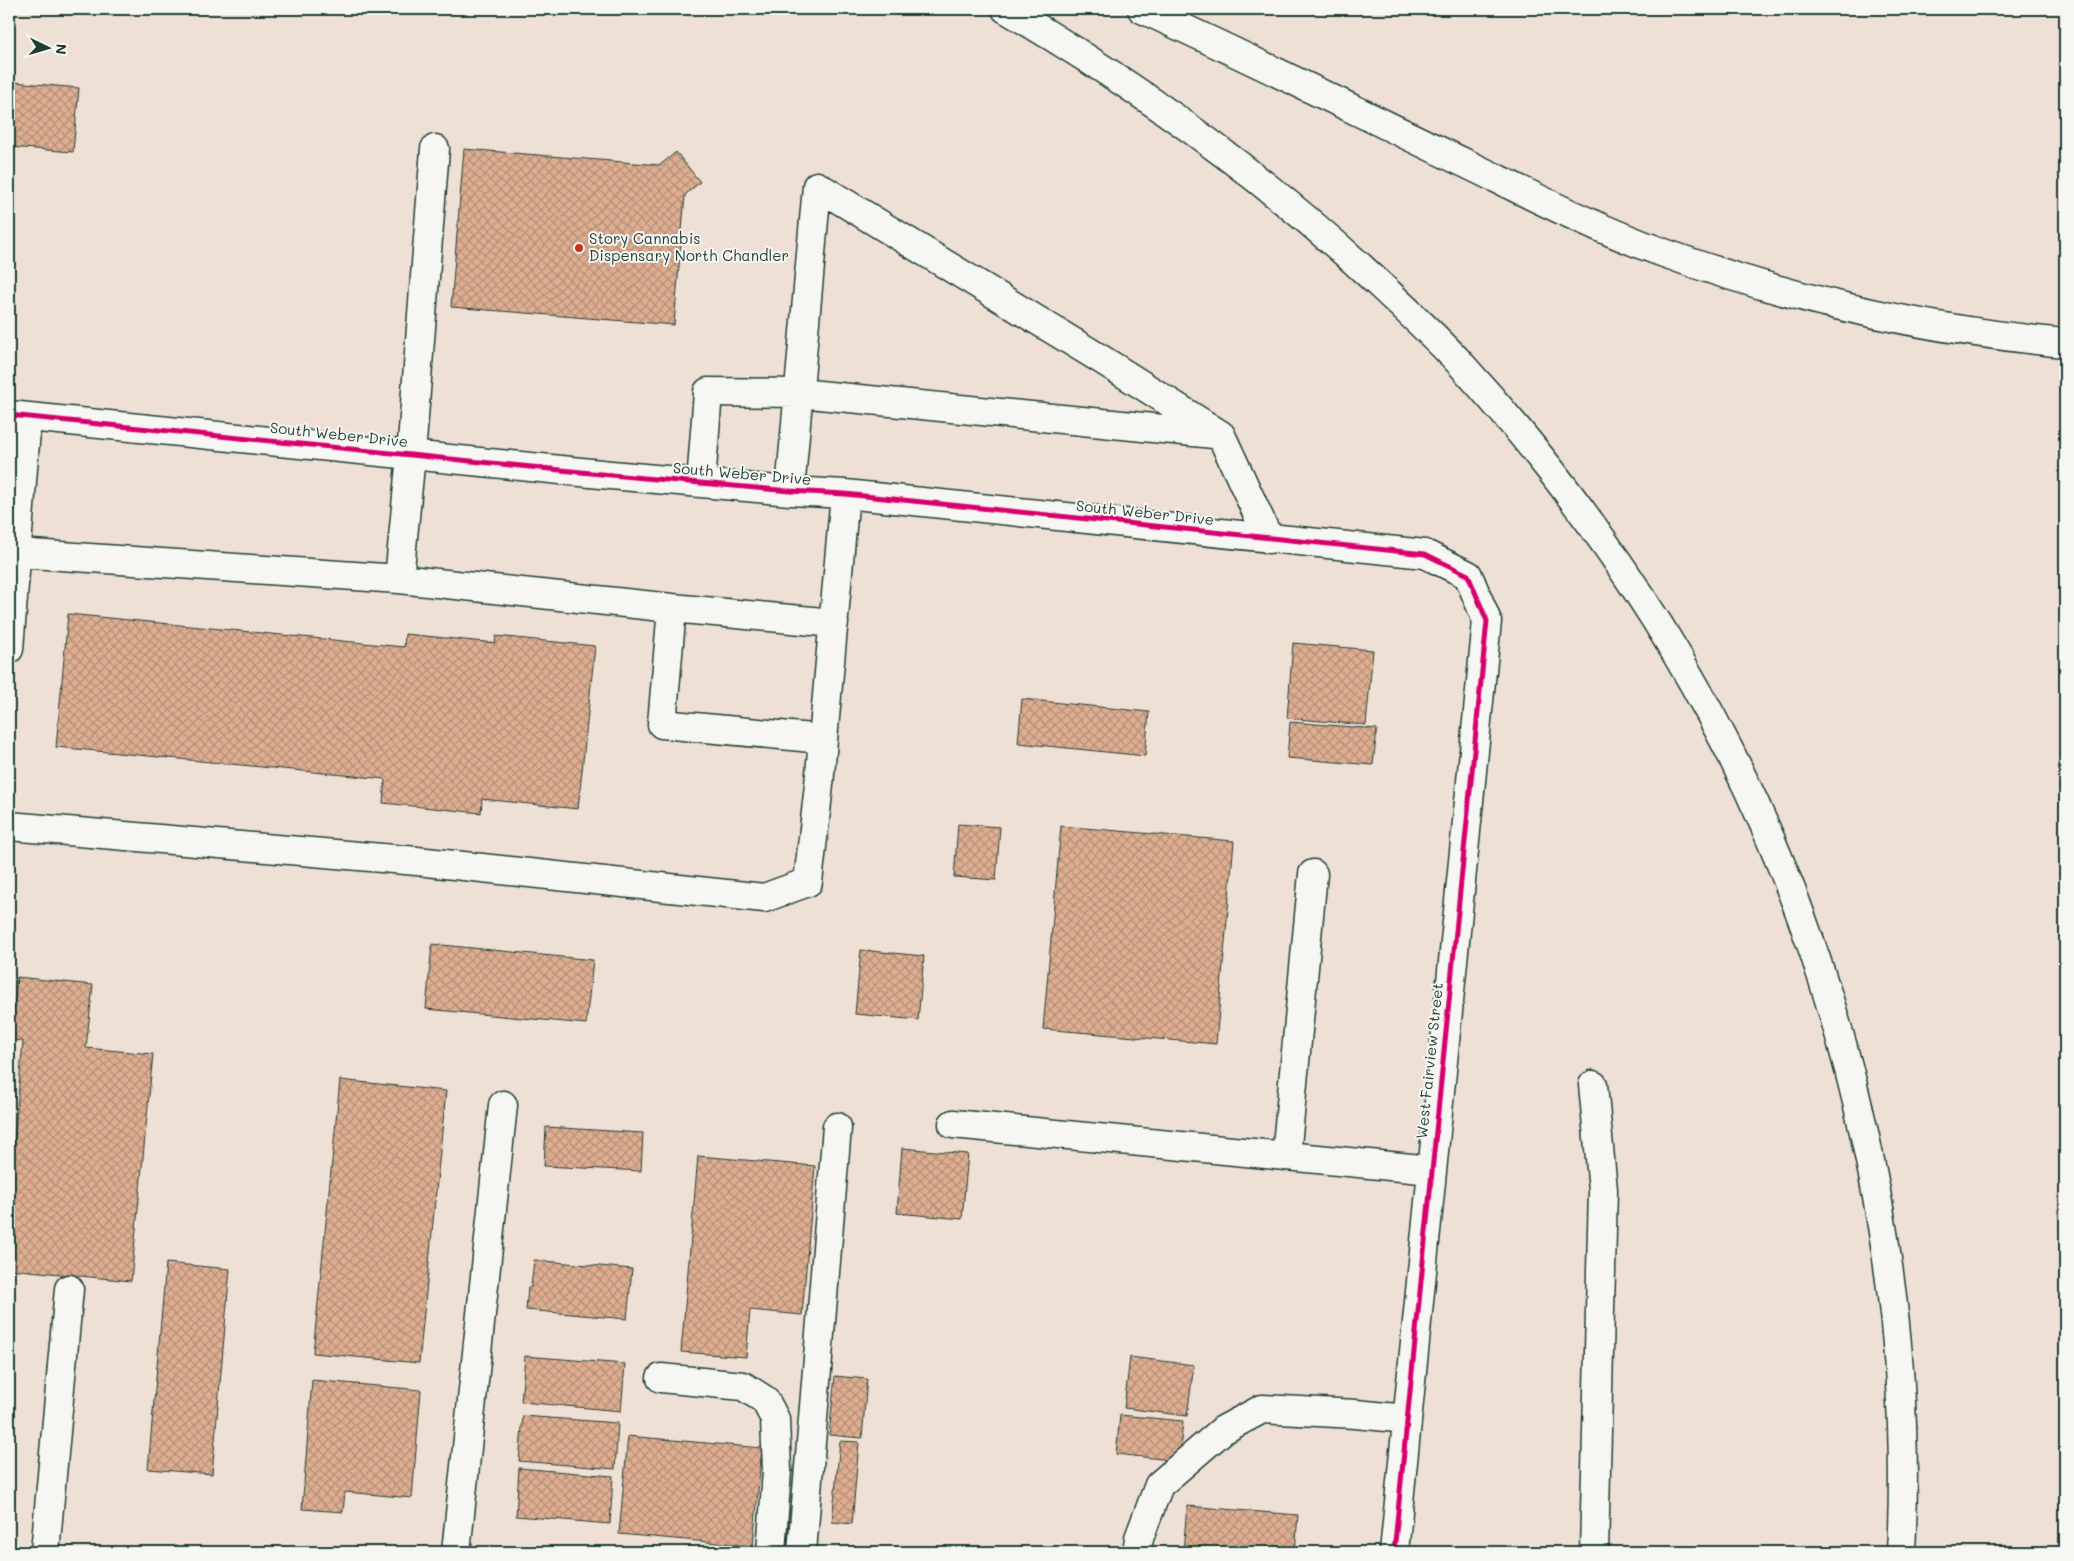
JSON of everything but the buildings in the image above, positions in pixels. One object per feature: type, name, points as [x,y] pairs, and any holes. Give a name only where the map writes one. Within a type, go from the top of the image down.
[{"type":"main road","points":[[1006,9],[1106,70],[1219,151],[1340,249],[1396,300],[1456,359],[1510,420],[1558,479],[1605,544],[1650,612],[1692,682],[1728,749],[1785,878],[1814,955],[1856,1100],[1873,1179],[1894,1317],[1903,1468],[1901,1552]]},
{"type":"main road","points":[[1142,9],[1557,207],[1661,252],[1758,284],[1872,313],[1982,333],[2065,343]]},
{"type":"main road","points":[[399,580],[411,455],[435,149]]},
{"type":"main road","points":[[790,491],[817,186],[1104,361],[1221,435],[1269,539]]},
{"type":"main road","points":[[701,483],[708,392],[799,393],[1221,435]]},
{"type":"main road","points":[[9,649],[17,553],[18,416]]},
{"type":"main road","name":"South Weber Drive","points":[[18,416],[701,483],[845,494],[1425,554],[1468,575]]},
{"type":"main road","points":[[9,826],[417,861],[764,898],[808,882],[845,494]]},
{"type":"main road","points":[[17,553],[399,580],[834,623]]},
{"type":"main road","name":"West Fairview Street","points":[[1394,1552],[1487,621],[1468,575]]},
{"type":"main road","points":[[672,608],[662,724],[823,739]]},
{"type":"main road","points":[[1286,1156],[1313,874]]},
{"type":"main road","points":[[1592,1085],[1603,1190],[1594,1552]]},
{"type":"main road","points":[[456,1552],[503,1105]]},
{"type":"main road","points":[[953,1124],[1432,1170]]},
{"type":"main road","points":[[802,1552],[837,1127]]},
{"type":"main road","points":[[45,1552],[69,1289]]},
{"type":"main road","points":[[661,1378],[743,1386],[765,1400],[775,1419],[777,1471],[771,1552]]},
{"type":"main road","points":[[1137,1552],[1139,1538],[1160,1484],[1223,1430],[1262,1409],[1407,1419]]},
{"type":"cycle path","points":[[9,415],[611,475],[845,494],[1425,554],[1468,575],[1487,621],[1394,1552]]},
{"type":"place","name":"Story Cannabis Dispensary North Chandler","points":[[579,248]]}]
